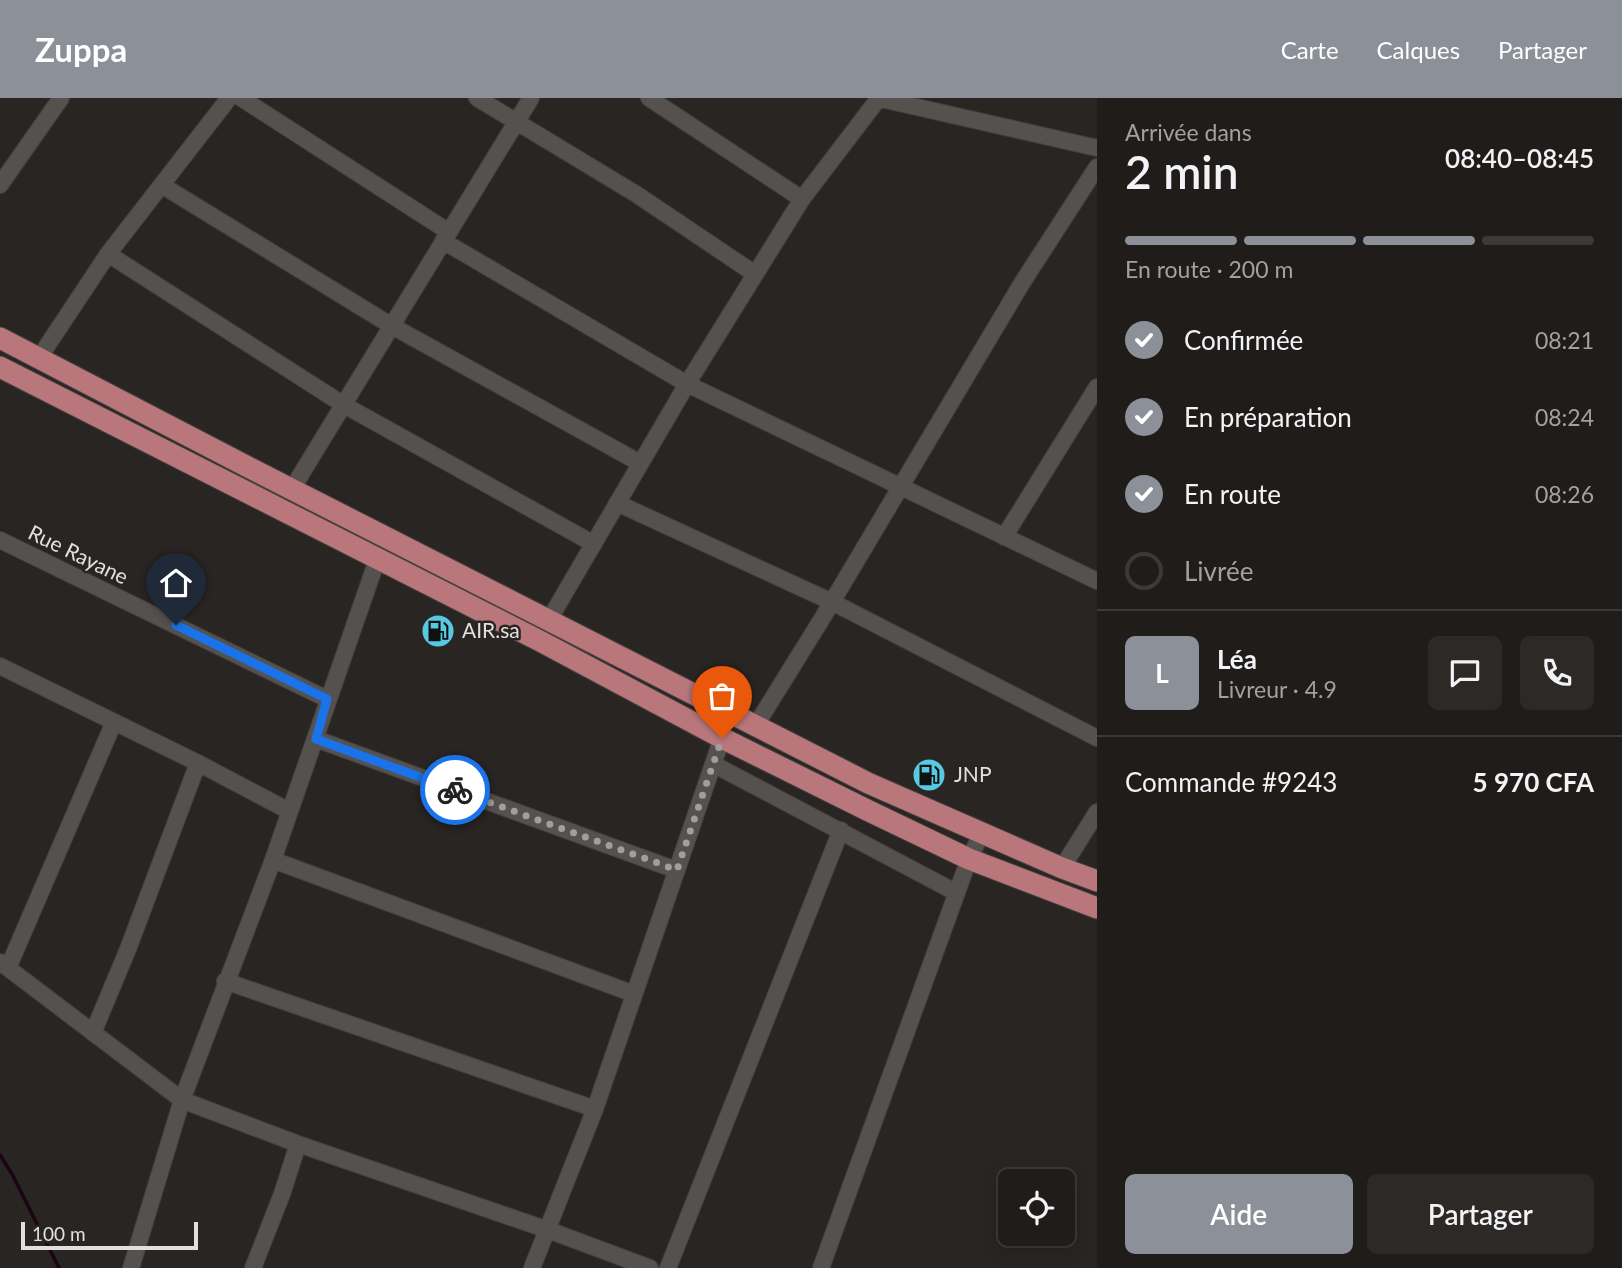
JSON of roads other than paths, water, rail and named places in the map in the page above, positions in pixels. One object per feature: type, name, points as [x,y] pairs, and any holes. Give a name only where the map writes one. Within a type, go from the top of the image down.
[{"type":"main road","points":[[0,338],[868,783],[1097,881]]},
{"type":"main road","points":[[0,368],[540,641],[722,738],[969,859],[1097,908]]},
{"type":"street","points":[[0,185],[61,98]]},
{"type":"street","points":[[39,358],[108,254],[229,98]]},
{"type":"street","points":[[241,98],[446,237],[687,384],[1097,581]]},
{"type":"street","points":[[477,98],[636,194],[755,274]]},
{"type":"street","points":[[292,489],[531,98]]},
{"type":"street","points":[[649,98],[802,199]]},
{"type":"street","points":[[549,620],[687,384],[802,199],[878,98],[1097,148]]},
{"type":"street","points":[[756,725],[1022,283],[1097,167]]},
{"type":"street","points":[[163,186],[392,326],[640,463]]},
{"type":"street","points":[[108,254],[344,405],[594,544]]},
{"type":"street","points":[[1004,537],[1097,387]]},
{"type":"street","points":[[617,503],[832,602],[1097,738]]},
{"type":"street","name":"Rue Rayane","points":[[0,540],[327,699]]},
{"type":"street","points":[[131,1268],[182,1100],[273,860],[377,560]]},
{"type":"street","points":[[0,666],[289,811]]},
{"type":"street","points":[[114,722],[4,965],[182,1100],[298,1144],[650,1268]]},
{"type":"street","points":[[532,1268],[595,1109],[722,738]]},
{"type":"street","points":[[316,739],[677,870]]},
{"type":"street","points":[[93,1033],[128,949],[198,763]]},
{"type":"street","points":[[713,764],[957,893]]},
{"type":"street","points":[[1062,868],[1097,812]]},
{"type":"street","points":[[668,1268],[841,830]]},
{"type":"street","points":[[821,1268],[969,859],[982,833]]},
{"type":"street","points":[[273,860],[634,994]]},
{"type":"street","points":[[225,981],[595,1109]]},
{"type":"street","points":[[253,1268],[298,1144]]},
{"type":"waterway","points":[[0,1155],[59,1268]]},
{"type":"place","name":"AIR.sa","points":[[438,631]]},
{"type":"place","name":"JNP","points":[[929,775]]}]
